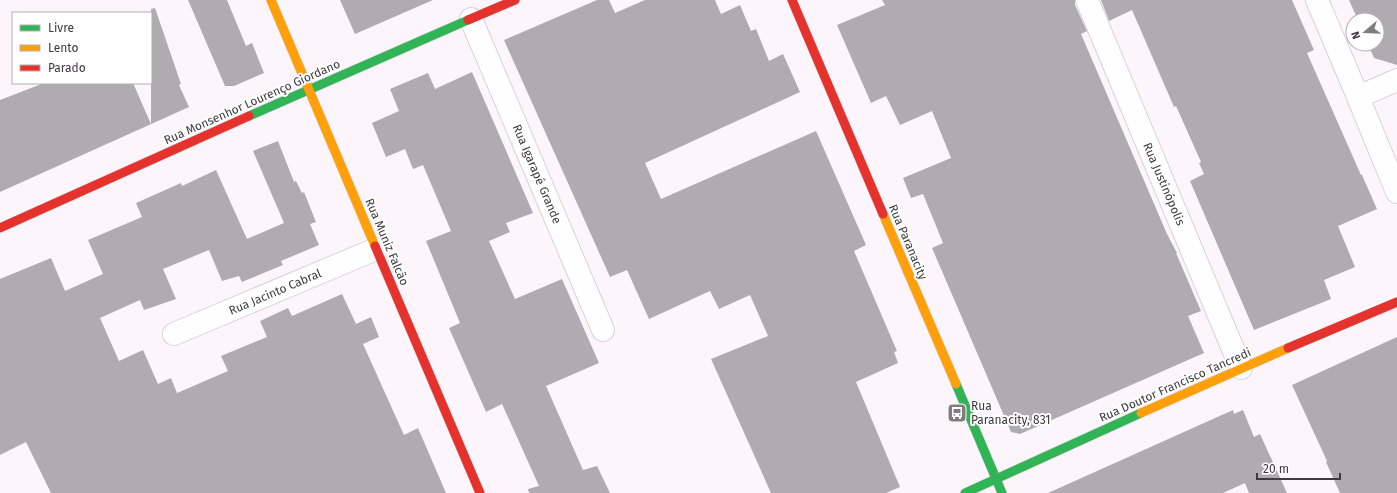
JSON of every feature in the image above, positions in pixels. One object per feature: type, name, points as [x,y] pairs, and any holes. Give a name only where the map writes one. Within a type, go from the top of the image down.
[{"type":"street","name":"Rua Muniz Falcão","points":[[271,0],[480,493]]},
{"type":"street","name":"Rua Monsenhor Lourenço Giordano","points":[[0,228],[310,89],[514,0]]},
{"type":"street","name":"Rua Paranacity","points":[[792,0],[1002,493]]},
{"type":"street","name":"Rua Justinópolis","points":[[1087,0],[1241,368]]},
{"type":"street","points":[[1317,0],[1397,192]]},
{"type":"street","name":"Rua Igarapé Grande","points":[[471,19],[603,330]]},
{"type":"street","points":[[1358,97],[1397,80]]},
{"type":"street","name":"Rua Jacinto Cabral","points":[[174,334],[376,249]]},
{"type":"street","name":"Rua Doutor Francisco Tancredi","points":[[964,493],[1241,368],[1397,302]]},
{"type":"building","points":[[188,0],[227,0],[246,46],[252,43],[264,73],[234,86],[225,86]]},
{"type":"building","points":[[340,0],[433,0],[355,34]]},
{"type":"building","points":[[597,0],[609,0],[615,13],[645,0],[715,0],[721,14],[740,5],[751,31],[756,29],[769,61],[783,54],[800,92],[645,163],[661,199],[816,131],[866,245],[854,251],[897,351],[894,352],[898,363],[856,382],[900,487],[886,493],[771,493],[711,359],[768,336],[750,295],[719,309],[710,291],[649,319],[627,270],[610,277],[504,40]]},
{"type":"building","points":[[882,0],[1075,0],[1075,5],[1087,31],[1081,34],[1201,311],[1188,316],[1204,353],[1020,434],[1011,432],[932,248],[943,243],[923,194],[911,198],[903,178],[951,158],[932,111],[900,125],[886,96],[871,103],[837,25],[885,5]]},
{"type":"building","points":[[1101,0],[1292,0],[1314,50],[1307,53],[1377,209],[1338,226],[1355,267],[1324,280],[1331,299],[1254,330],[1190,181],[1204,174],[1199,163],[1201,162],[1176,106],[1174,107],[1132,10],[1109,21]]},
{"type":"building","points":[[1349,0],[1397,0],[1397,65],[1374,58],[1371,52],[1385,52],[1385,12],[1354,12]]},
{"type":"building","points":[[155,8],[181,84],[179,85],[189,107],[0,192],[0,100],[41,84],[133,84],[151,124],[151,9]]},
{"type":"building","points":[[472,72],[533,213],[506,223],[510,232],[489,241],[515,299],[562,279],[599,363],[546,386],[583,470],[597,466],[610,493],[529,493],[528,489],[539,486],[502,404],[486,412],[449,328],[460,323],[426,241],[451,231],[423,165],[413,169],[405,149],[386,157],[372,123],[399,111],[390,89],[428,73],[435,89]]},
{"type":"building","points":[[278,141],[294,182],[296,181],[302,193],[304,192],[316,222],[310,224],[319,245],[281,261],[283,265],[242,282],[239,276],[222,281],[209,250],[163,269],[176,299],[144,310],[140,300],[100,318],[119,361],[143,350],[158,384],[171,378],[177,393],[228,371],[221,356],[267,337],[260,321],[288,308],[292,316],[342,294],[356,324],[371,317],[379,337],[363,344],[404,435],[418,428],[446,493],[51,493],[26,442],[0,455],[0,279],[51,258],[65,291],[103,274],[88,240],[142,217],[136,203],[181,183],[182,186],[216,170],[247,239],[284,223],[253,151]]},
{"type":"building","points":[[1397,337],[1397,493],[1340,493],[1292,385]]},
{"type":"building","points":[[1233,410],[1234,414],[1243,410],[1254,437],[1260,434],[1287,493],[1249,493],[1245,483],[1223,493],[1048,493]]},
{"type":"traffic: fast","points":[[249,116],[468,20]]},
{"type":"traffic: fast","points":[[956,384],[1002,493]]},
{"type":"traffic: fast","points":[[965,493],[1141,413]]},
{"type":"traffic: slow","points":[[271,0],[375,246]]},
{"type":"traffic: slow","points":[[883,214],[956,384]]},
{"type":"traffic: slow","points":[[1141,413],[1288,348]]},
{"type":"traffic: jam","points":[[468,20],[515,0]]},
{"type":"traffic: jam","points":[[792,0],[883,214]]},
{"type":"traffic: jam","points":[[0,228],[249,116]]},
{"type":"traffic: jam","points":[[375,246],[480,493]]},
{"type":"traffic: jam","points":[[1288,348],[1397,302]]},
{"type":"place","name":"Rua Paranacity, 831","points":[[957,413]]}]
